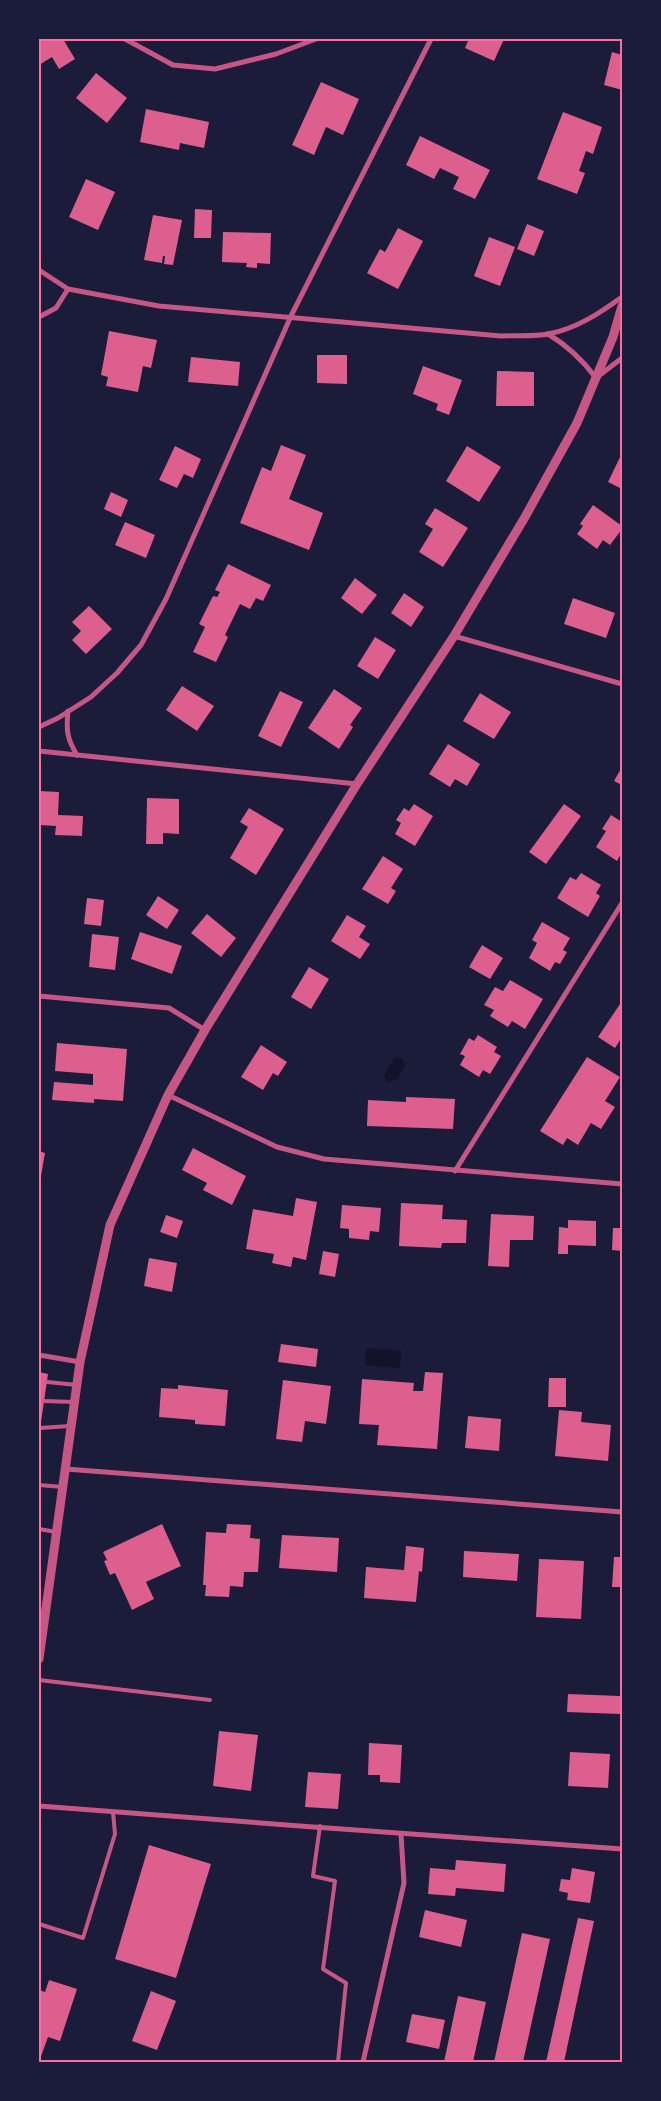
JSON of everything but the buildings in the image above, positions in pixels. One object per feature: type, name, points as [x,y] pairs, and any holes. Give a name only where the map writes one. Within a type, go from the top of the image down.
[{"type":"street","points":[[125,39],[173,65],[214,70],[276,54],[316,39]]},
{"type":"street","points":[[39,727],[68,712],[90,697],[117,673],[141,645],[166,599],[291,316],[431,39]]},
{"type":"street","points":[[39,270],[68,289],[159,306],[291,316],[501,336],[548,334],[574,326],[601,312],[622,297]]},
{"type":"street","points":[[39,317],[56,308],[68,289]]},
{"type":"street","points":[[39,1658],[80,1362],[110,1224],[168,1095],[205,1030],[356,784],[454,636],[525,517],[577,423],[613,337],[622,306]]},
{"type":"street","points":[[548,334],[566,345],[584,361],[596,378]]},
{"type":"street","points":[[596,378],[622,358]]},
{"type":"street","points":[[454,636],[622,684]]},
{"type":"street","points":[[68,712],[66,730],[69,742],[77,755]]},
{"type":"street","points":[[39,751],[356,784]]},
{"type":"street","points":[[455,1171],[622,903]]},
{"type":"street","points":[[39,996],[169,1008],[205,1030]]},
{"type":"street","points":[[168,1095],[277,1147],[324,1159],[622,1184]]},
{"type":"street","points":[[39,1356],[80,1362]]},
{"type":"street","points":[[66,1469],[622,1512]]},
{"type":"street","points":[[39,1806],[622,1849]]},
{"type":"street","points":[[363,2062],[404,1883],[401,1834]]},
{"type":"lane","points":[[47,1382],[77,1385]]},
{"type":"lane","points":[[44,1401],[74,1402]]},
{"type":"lane","points":[[40,1428],[70,1426]]},
{"type":"lane","points":[[39,1485],[63,1487]]},
{"type":"lane","points":[[39,1529],[57,1532]]},
{"type":"lane","points":[[39,1680],[210,1700]]},
{"type":"lane","points":[[39,1924],[83,1938],[114,1834],[113,1812]]},
{"type":"lane","points":[[320,1826],[313,1876],[335,1881],[323,1970],[346,1983],[338,2062]]},
{"type":"shaded area","points":[[395,1057],[402,1058],[405,1065],[397,1080],[387,1082],[384,1075]]},
{"type":"shaded area","points":[[366,1348],[401,1351],[400,1368],[365,1365]]}]
